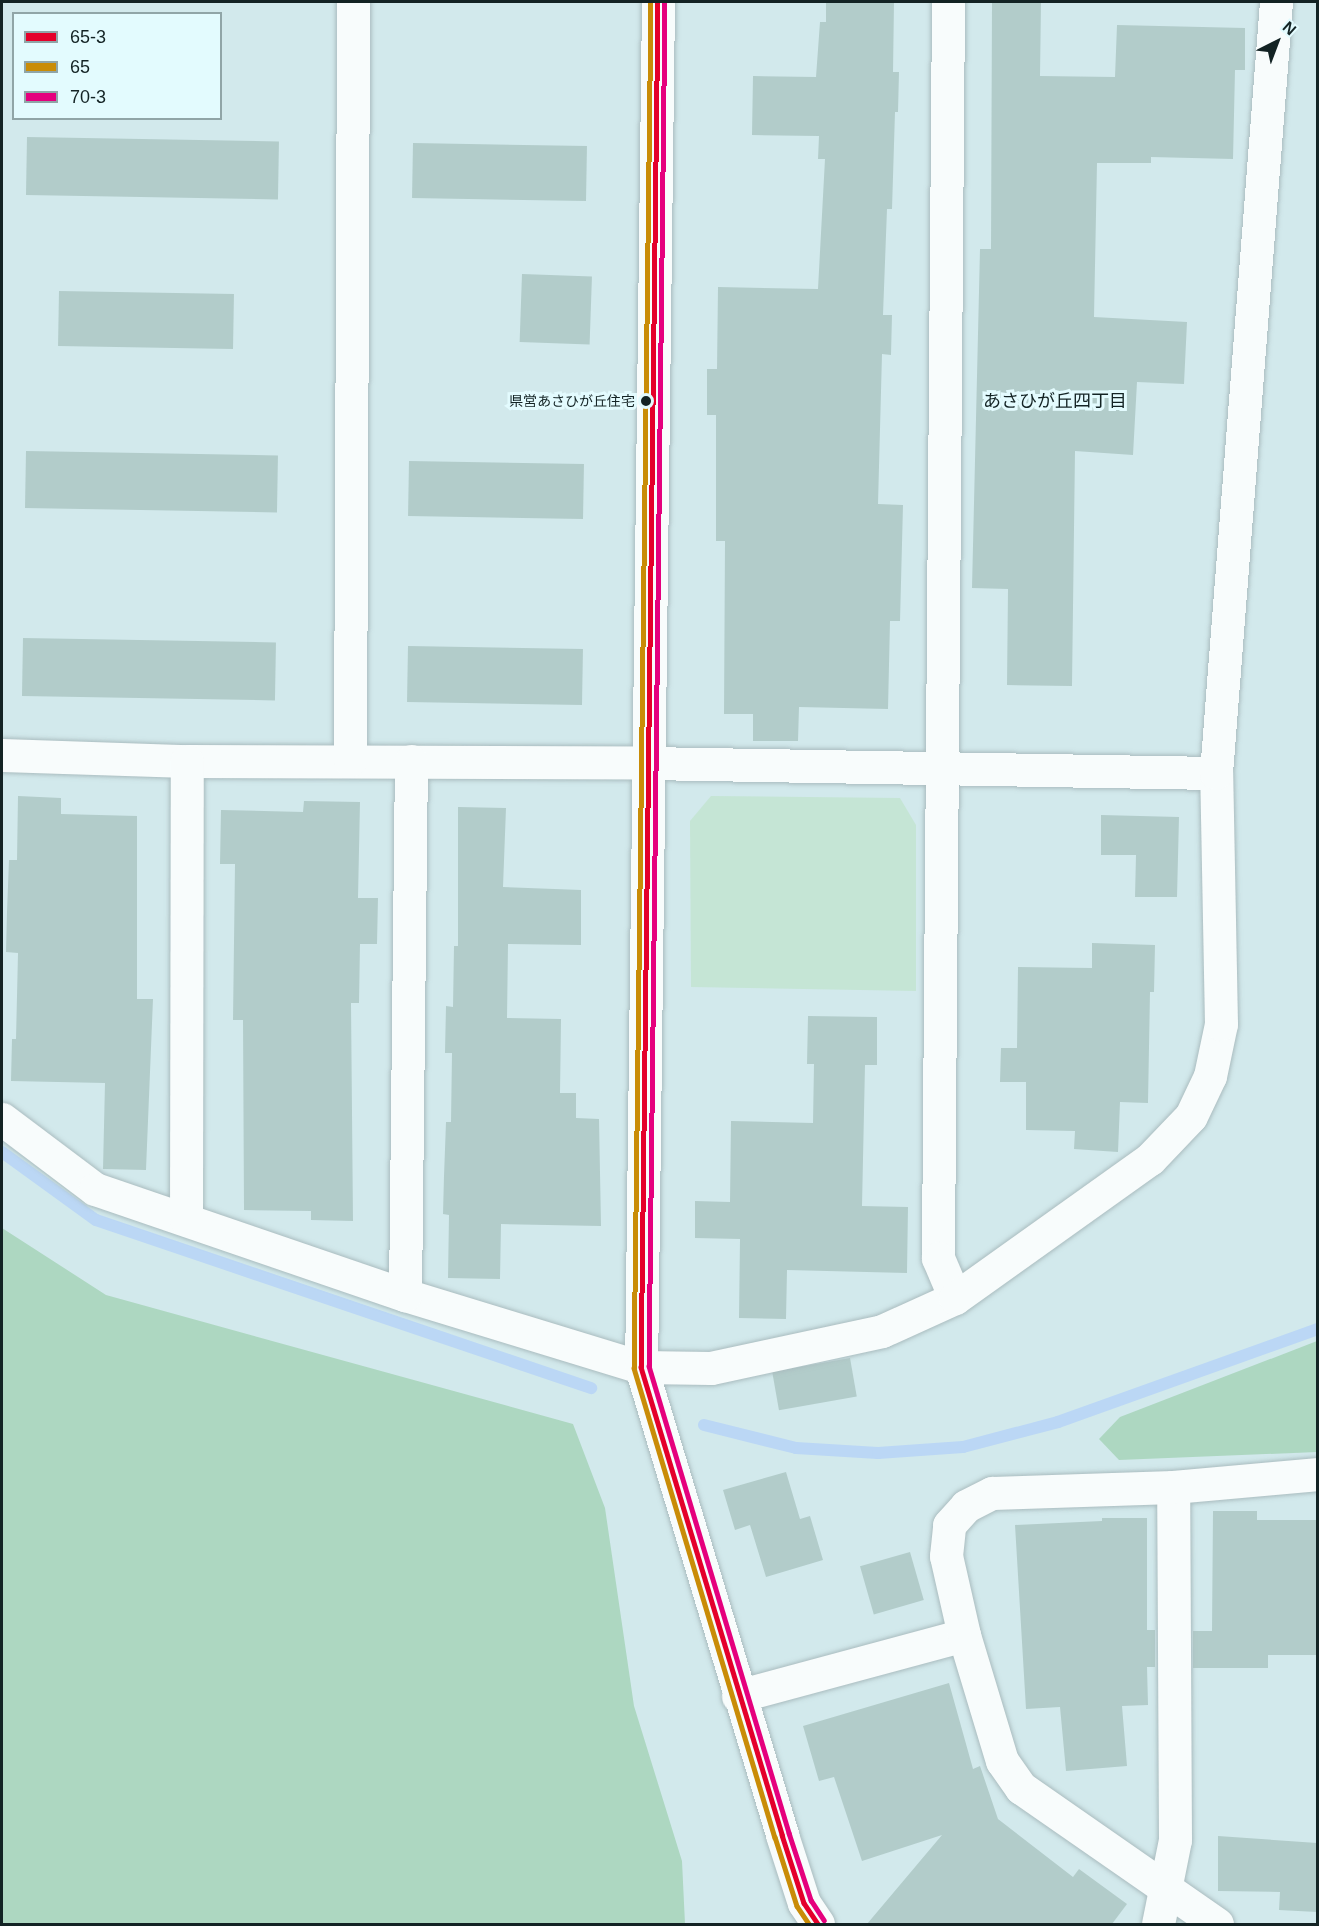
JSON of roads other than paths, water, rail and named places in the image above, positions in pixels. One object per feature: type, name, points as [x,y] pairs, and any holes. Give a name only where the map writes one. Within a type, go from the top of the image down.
[{"type":"street","points":[[350,760],[353,2]]},
{"type":"street","points":[[658,2],[640,1367],[738,1696],[804,1903],[818,1924]]},
{"type":"street","points":[[948,2],[940,770],[938,1258],[956,1298]]},
{"type":"street","points":[[2,1119],[95,1189],[405,1295],[640,1367],[711,1368],[882,1331],[956,1298],[1150,1159],[1191,1116],[1210,1076],[1221,1024],[1216,773],[1276,2]]},
{"type":"street","points":[[2,755],[188,761],[647,763],[940,770],[1216,773]]},
{"type":"street","points":[[186,1219],[188,761]]},
{"type":"street","points":[[405,1295],[411,761]]},
{"type":"street","points":[[1217,1924],[1021,1788],[1002,1761],[964,1635],[946,1556],[948,1526],[966,1506],[992,1493],[1173,1487],[1317,1474]]},
{"type":"street","points":[[1158,1924],[1175,1840],[1173,1487]]},
{"type":"street","points":[[738,1696],[964,1635]]},
{"type":"waterway","points":[[2,1152],[96,1220],[591,1388]]},
{"type":"waterway","points":[[704,1425],[796,1448],[878,1453],[963,1447],[1058,1422],[1318,1329]]},
{"type":"place","name":"県営あさひが丘住宅","points":[[646,401]]},
{"type":"district","name":"あさひが丘四丁目","points":[[1055,401]]}]
